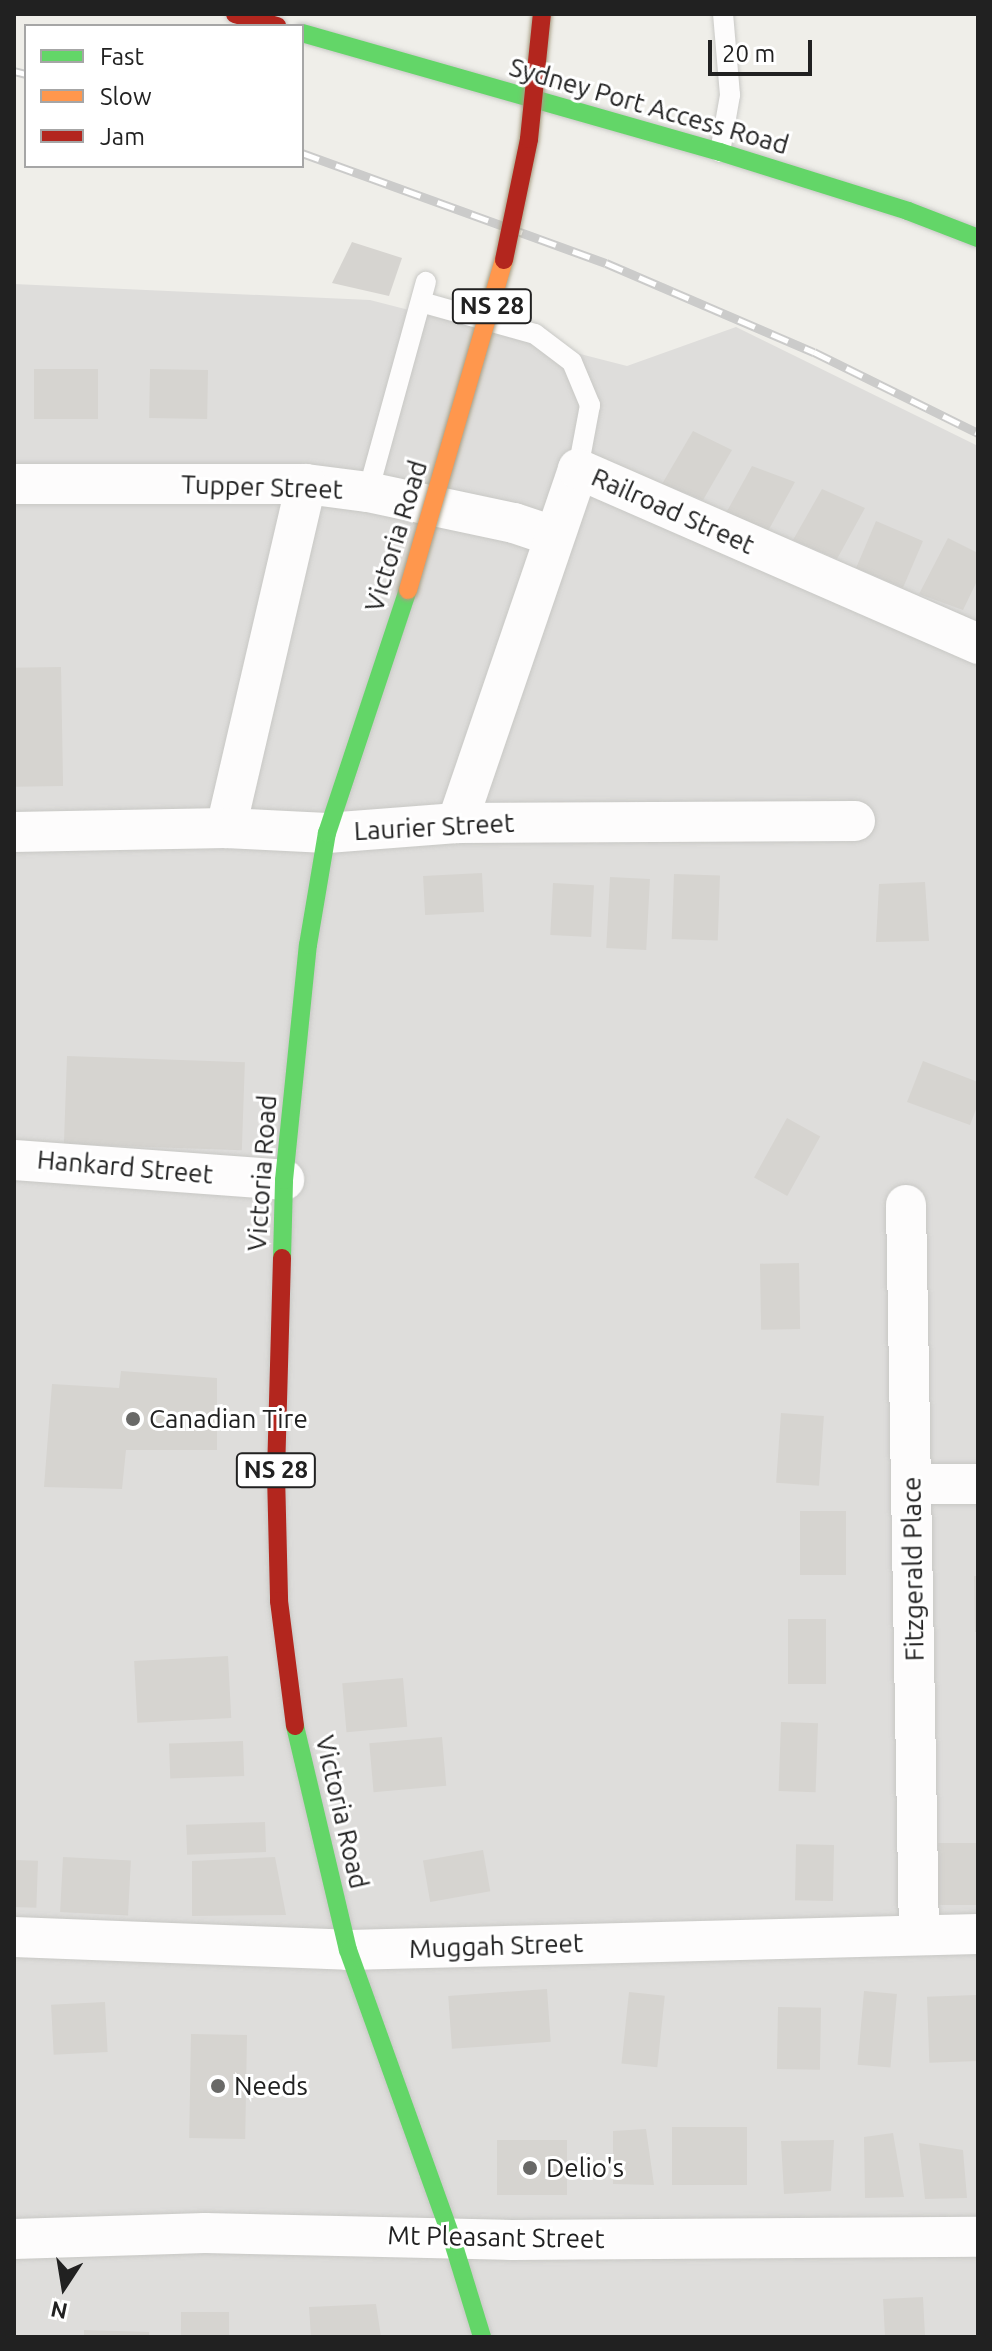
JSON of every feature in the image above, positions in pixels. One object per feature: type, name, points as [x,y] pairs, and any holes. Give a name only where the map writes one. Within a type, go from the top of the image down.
[{"type":"main road","points":[[235,14],[270,24]]},
{"type":"main road","name":"Victoria Road","points":[[482,2337],[451,2236],[348,1950],[295,1727],[279,1601],[276,1474],[284,1180],[308,945],[327,833],[408,590],[503,263],[529,139],[542,14]]},
{"type":"main road","name":"Sydney Port Access Road","points":[[304,34],[720,152],[908,211],[978,238]]},
{"type":"street","name":"Railroad Street","points":[[457,823],[578,469],[978,644]]},
{"type":"street","name":"Tupper Street","points":[[14,484],[306,484],[368,492],[514,523],[553,536]]},
{"type":"street","points":[[226,828],[306,484]]},
{"type":"street","name":"Laurier Street","points":[[14,832],[226,828],[327,833],[457,823],[855,821]]},
{"type":"street","name":"Hankard Street","points":[[14,1160],[284,1180]]},
{"type":"street","name":"Fitzgerald Place","points":[[906,1205],[919,1933]]},
{"type":"street","points":[[912,1484],[978,1484]]},
{"type":"street","name":"Muggah Street","points":[[14,1937],[348,1950],[919,1933],[978,1934]]},
{"type":"street","name":"Mt Pleasant Street","points":[[14,2239],[205,2233],[451,2236],[512,2240],[978,2237]]},
{"type":"lane","points":[[720,152],[730,95],[723,14]]},
{"type":"lane","points":[[368,492],[423,292],[535,334],[572,362],[590,405],[578,469]]},
{"type":"shaded area","points":[[14,284],[370,300],[627,366],[736,327],[978,446],[978,2337],[14,2337]]},
{"type":"building","points":[[352,242],[402,258],[389,296],[332,283]]},
{"type":"building","points":[[34,369],[98,369],[98,419],[34,419]]},
{"type":"building","points":[[150,369],[208,370],[207,419],[149,418]]},
{"type":"building","points":[[693,431],[732,450],[703,500],[662,484]]},
{"type":"building","points":[[752,466],[795,482],[768,531],[726,513]]},
{"type":"building","points":[[822,489],[865,508],[837,559],[793,540]]},
{"type":"building","points":[[876,521],[923,541],[903,588],[856,568]]},
{"type":"building","points":[[948,538],[978,553],[978,579],[963,610],[919,594]]},
{"type":"building","points":[[61,667],[63,786],[16,787],[14,668]]},
{"type":"building","points":[[482,873],[484,912],[425,915],[423,876]]},
{"type":"building","points":[[674,874],[720,876],[718,941],[672,939]]},
{"type":"building","points":[[610,877],[650,879],[646,950],[606,948]]},
{"type":"building","points":[[925,882],[929,941],[876,942],[879,884]]},
{"type":"building","points":[[553,883],[594,885],[591,937],[550,935]]},
{"type":"building","points":[[67,1056],[245,1062],[242,1150],[64,1144]]},
{"type":"building","points":[[923,1061],[978,1082],[978,1104],[970,1125],[907,1102]]},
{"type":"building","points":[[787,1118],[820,1136],[787,1196],[754,1177]]},
{"type":"building","points":[[799,1263],[800,1329],[761,1330],[760,1264]]},
{"type":"building","name":"Canadian Tire","points":[[121,1371],[217,1378],[217,1450],[126,1450],[122,1489],[44,1487],[52,1384],[119,1388]]},
{"type":"building","points":[[781,1413],[824,1416],[819,1486],[776,1483]]},
{"type":"building","points":[[800,1511],[846,1511],[846,1575],[800,1575]]},
{"type":"building","points":[[974,1576],[978,1576],[978,1632],[975,1632]]},
{"type":"building","points":[[788,1619],[826,1619],[826,1684],[788,1684]]},
{"type":"building","points":[[228,1656],[231,1718],[137,1723],[134,1661]]},
{"type":"building","points":[[403,1678],[407,1727],[347,1732],[342,1683]]},
{"type":"building","points":[[781,1722],[818,1723],[816,1792],[779,1791]]},
{"type":"building","points":[[442,1737],[446,1786],[374,1792],[369,1743]]},
{"type":"building","points":[[243,1741],[244,1776],[170,1779],[169,1744]]},
{"type":"building","points":[[265,1822],[266,1852],[187,1855],[186,1825]]},
{"type":"building","points":[[938,1843],[978,1843],[978,1905],[938,1905]]},
{"type":"building","points":[[796,1844],[834,1845],[833,1901],[795,1900]]},
{"type":"building","points":[[483,1850],[490,1891],[430,1902],[423,1861]]},
{"type":"building","points":[[63,1857],[131,1861],[128,1915],[60,1912]]},
{"type":"building","points":[[275,1857],[286,1915],[192,1916],[192,1861]]},
{"type":"building","points":[[14,1860],[38,1861],[36,1908],[14,1907]]},
{"type":"building","points":[[547,1989],[551,2042],[452,2049],[448,1996]]},
{"type":"building","points":[[864,1991],[897,1994],[890,2068],[858,2065]]},
{"type":"building","points":[[629,1992],[665,1996],[657,2067],[621,2064]]},
{"type":"building","points":[[976,1995],[978,2061],[929,2063],[927,1997]]},
{"type":"building","points":[[105,2002],[108,2052],[54,2055],[51,2005]]},
{"type":"building","points":[[778,2007],[821,2008],[820,2070],[777,2069]]},
{"type":"building","name":"Needs","points":[[191,2034],[247,2035],[245,2139],[189,2138]]},
{"type":"building","points":[[672,2127],[747,2127],[747,2185],[672,2185]]},
{"type":"building","points":[[646,2129],[654,2185],[613,2184],[613,2131]]},
{"type":"building","points":[[893,2133],[904,2197],[865,2198],[864,2137]]},
{"type":"building","name":"Delio's","points":[[497,2140],[567,2140],[567,2195],[497,2195]]},
{"type":"building","points":[[834,2140],[831,2191],[784,2194],[781,2141]]},
{"type":"building","points":[[919,2143],[963,2150],[967,2198],[925,2199]]},
{"type":"building","points":[[923,2297],[925,2337],[885,2337],[883,2299]]},
{"type":"building","points":[[376,2304],[381,2337],[311,2337],[309,2307]]},
{"type":"building","points":[[181,2312],[229,2312],[229,2337],[181,2337]]},
{"type":"building","points":[[84,2330],[149,2332],[149,2337],[84,2337]]},
{"type":"railway","points":[[14,71],[24,74]]},
{"type":"railway","points":[[304,154],[606,263],[814,352],[978,433]]},
{"type":"traffic: fast","points":[[304,34],[720,152],[908,211],[978,238]]},
{"type":"traffic: fast","points":[[282,1258],[284,1180],[308,945],[327,833],[408,590]]},
{"type":"traffic: fast","points":[[295,1726],[348,1950],[451,2236],[482,2337]]},
{"type":"traffic: jam","points":[[235,14],[270,24]]},
{"type":"traffic: jam","points":[[504,260],[529,139],[542,14]]},
{"type":"traffic: jam","points":[[282,1258],[276,1474],[279,1601],[295,1726]]},
{"type":"traffic: slow","points":[[408,590],[504,260]]},
{"type":"place","name":"Canadian Tire","points":[[133,1419]]},
{"type":"place","name":"Needs","points":[[218,2086]]},
{"type":"place","name":"Delio's","points":[[530,2168]]}]
